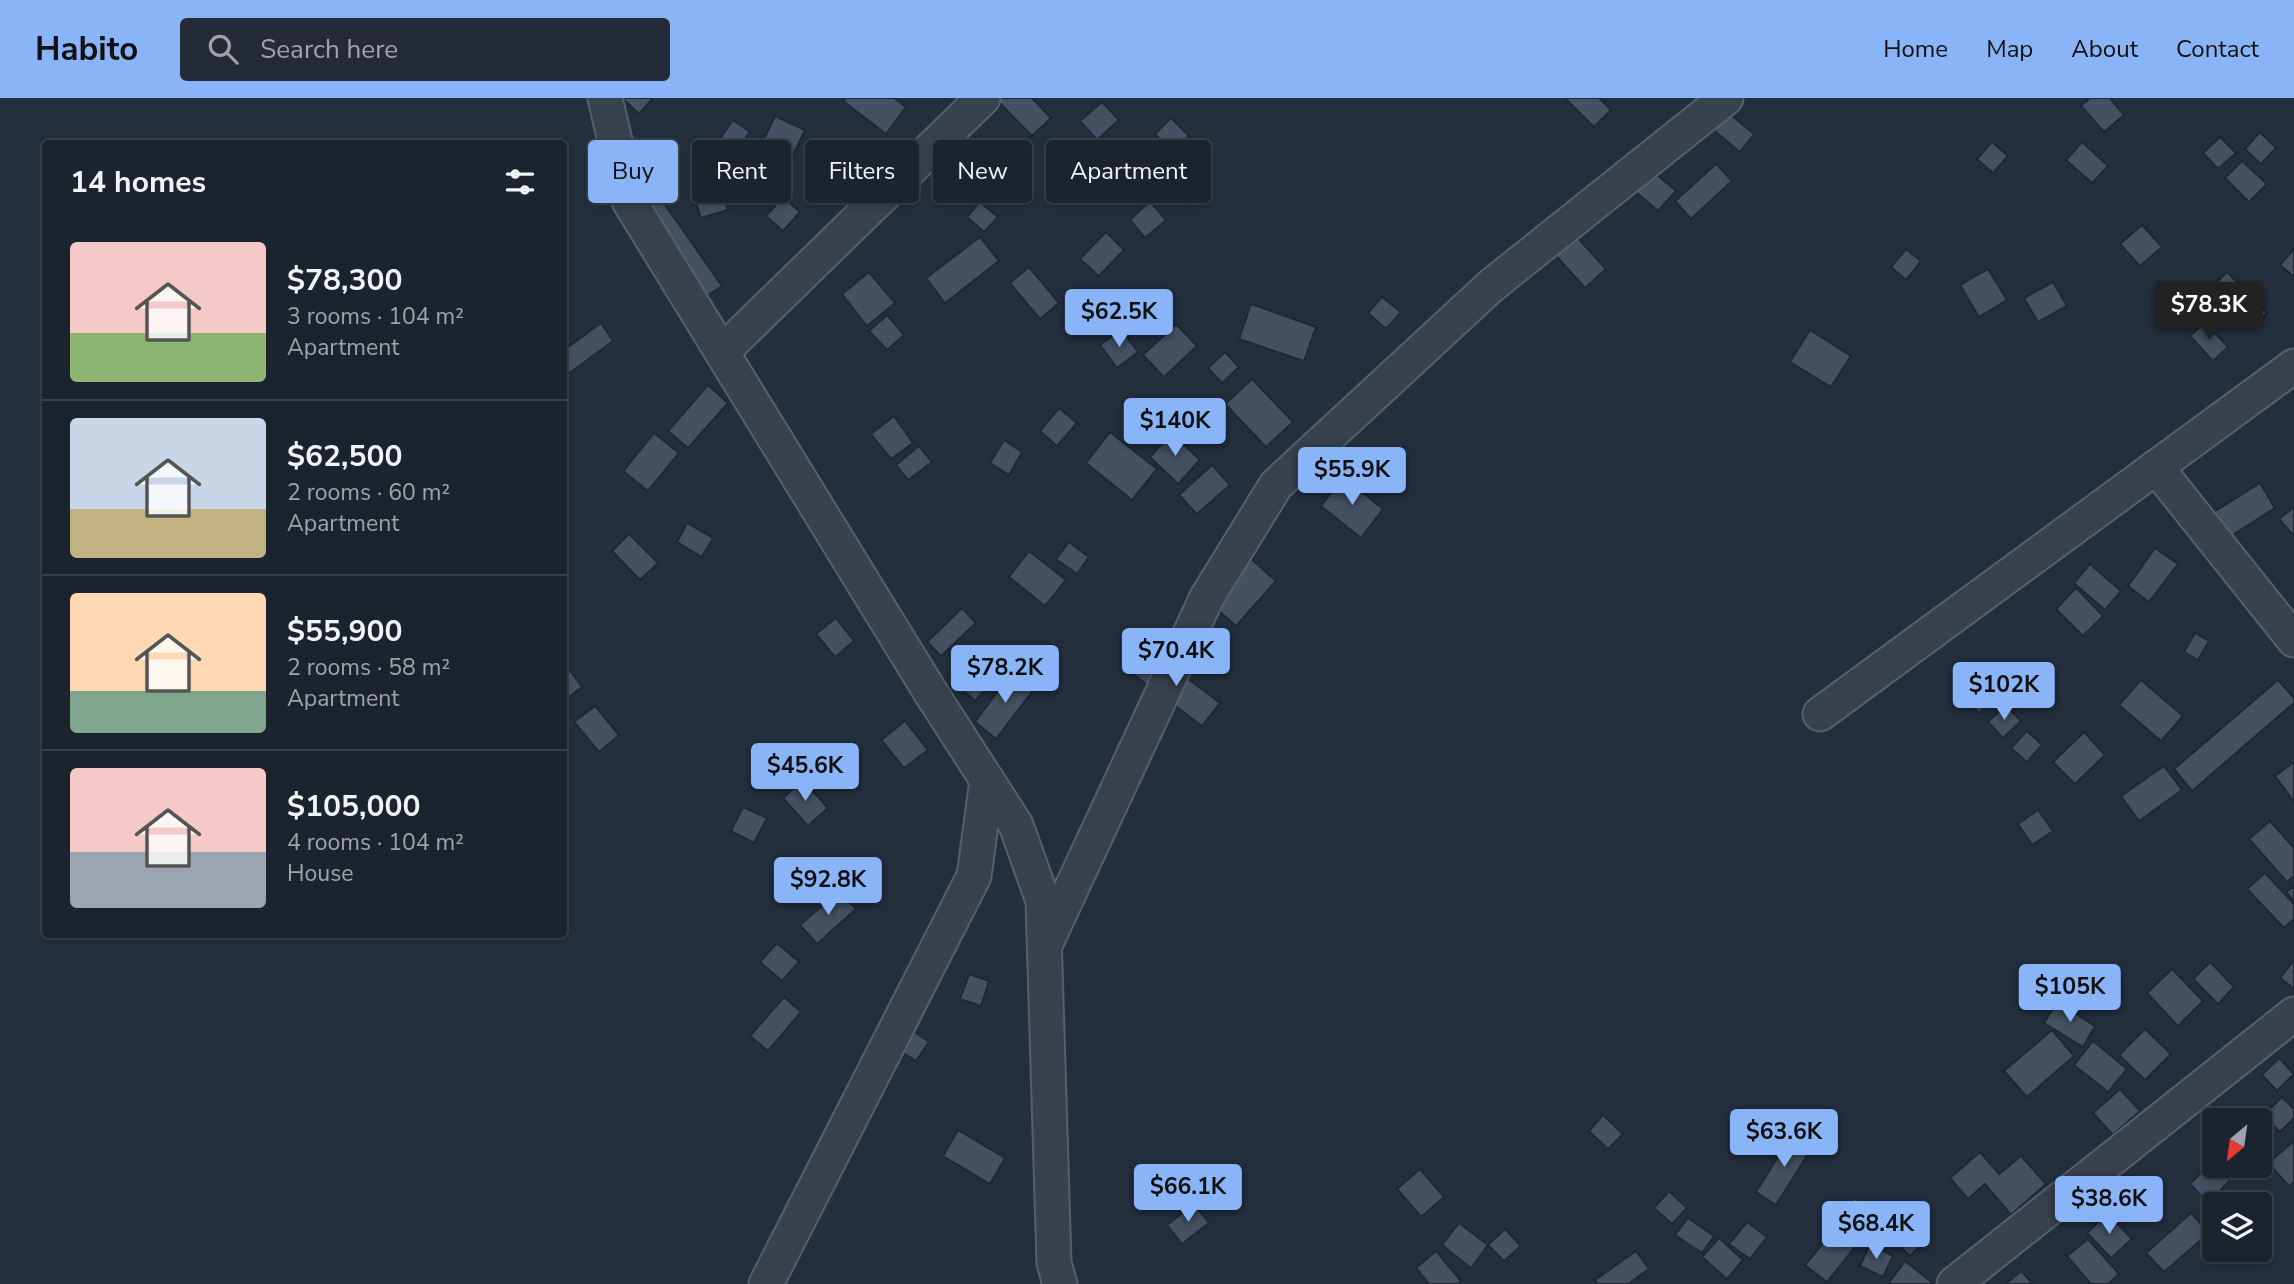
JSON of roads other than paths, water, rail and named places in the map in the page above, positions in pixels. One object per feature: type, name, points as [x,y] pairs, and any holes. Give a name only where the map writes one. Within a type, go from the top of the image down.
[{"type":"street","points":[[605,98],[629,201],[1016,825],[1042,901],[1054,1263],[1060,1284]]},
{"type":"street","points":[[722,352],[984,98]]},
{"type":"street","points":[[1044,950],[1207,597],[1276,485],[1492,285],[1726,98]]},
{"type":"street","points":[[1820,714],[2294,366]]},
{"type":"street","points":[[2156,467],[2294,640]]},
{"type":"street","points":[[766,1284],[974,876],[987,780]]},
{"type":"street","points":[[1954,1284],[2294,1014]]}]
